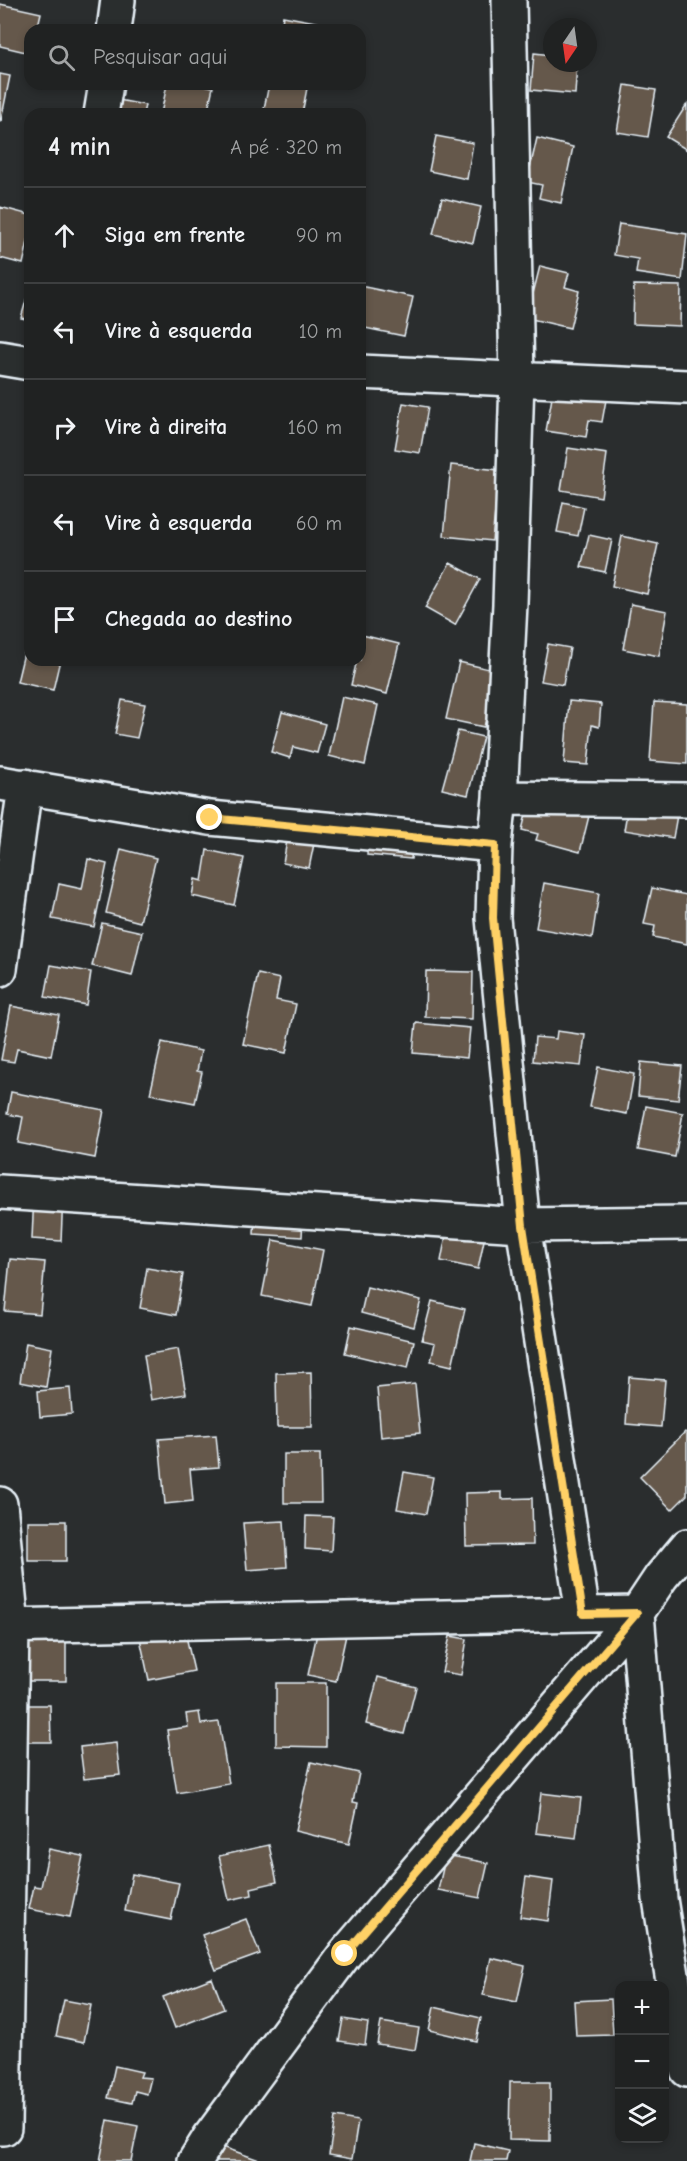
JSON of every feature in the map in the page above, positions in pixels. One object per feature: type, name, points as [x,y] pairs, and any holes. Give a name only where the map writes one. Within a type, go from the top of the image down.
[{"type":"street","points":[[115,24],[118,0]]},
{"type":"street","points":[[509,0],[517,379],[510,604],[500,798],[495,845],[493,918],[523,1226],[583,1614]]},
{"type":"street","points":[[102,108],[105,90]]},
{"type":"street","points":[[0,358],[24,362]]},
{"type":"street","points":[[366,372],[687,387]]},
{"type":"street","points":[[0,969],[7,783],[210,818],[495,845]]},
{"type":"street","points":[[500,798],[687,800]]},
{"type":"street","points":[[0,1192],[523,1226],[687,1223]]},
{"type":"street","points":[[0,1504],[6,1626],[4,2127],[0,2128]]},
{"type":"street","points":[[195,2161],[210,2137],[345,1954],[637,1613],[674,1578],[687,1546]]},
{"type":"street","points":[[6,1626],[637,1613]]},
{"type":"street","points":[[637,1613],[660,1899],[687,2070]]},
{"type":"building","points":[[0,4],[41,13],[38,24],[24,24],[24,52],[0,46]]},
{"type":"building","points":[[283,16],[326,24],[282,24]]},
{"type":"building","points":[[534,53],[543,54],[543,72],[576,72],[575,94],[531,90]]},
{"type":"building","points":[[0,74],[10,76],[1,121],[0,120]]},
{"type":"building","points":[[625,85],[656,90],[648,137],[617,132]]},
{"type":"building","points":[[166,90],[212,90],[208,108],[162,108]]},
{"type":"building","points":[[268,90],[307,90],[303,108],[264,108]]},
{"type":"building","points":[[98,96],[145,105],[144,108],[95,108]]},
{"type":"building","points":[[687,104],[687,150],[666,137]]},
{"type":"building","points":[[436,136],[473,143],[467,179],[429,171]]},
{"type":"building","points":[[537,138],[573,147],[561,203],[539,198],[542,185],[527,182]]},
{"type":"building","points":[[442,198],[481,207],[473,243],[433,234]]},
{"type":"building","points":[[0,207],[24,213],[24,260],[23,264],[0,258]]},
{"type":"building","points":[[619,224],[687,234],[682,280],[636,273],[638,259],[614,255]]},
{"type":"building","points":[[540,266],[569,273],[565,287],[579,291],[570,328],[527,318]]},
{"type":"building","points":[[634,285],[681,286],[680,326],[633,324]]},
{"type":"building","points":[[366,287],[413,297],[404,336],[366,328]]},
{"type":"building","points":[[555,381],[608,389],[602,422],[589,420],[586,437],[546,431]]},
{"type":"building","points":[[403,403],[428,407],[420,453],[395,449]]},
{"type":"building","points":[[568,448],[607,454],[601,497],[561,490]]},
{"type":"building","points":[[451,465],[499,470],[492,541],[444,536]]},
{"type":"building","points":[[563,502],[584,507],[578,536],[557,532]]},
{"type":"building","points":[[589,535],[612,540],[605,572],[581,567]]},
{"type":"building","points":[[622,536],[658,544],[647,594],[612,586]]},
{"type":"building","points":[[450,563],[480,579],[455,625],[425,608]]},
{"type":"building","points":[[631,604],[667,611],[659,656],[623,649]]},
{"type":"building","points":[[366,636],[399,644],[387,694],[351,685],[356,666],[366,666]]},
{"type":"building","points":[[548,644],[570,648],[563,685],[541,681]]},
{"type":"building","points":[[24,653],[24,666],[59,666],[53,690],[17,682]]},
{"type":"building","points":[[459,662],[497,671],[484,727],[446,719]]},
{"type":"building","points":[[342,697],[378,705],[365,765],[329,756]]},
{"type":"building","points":[[122,700],[145,704],[137,738],[115,734]]},
{"type":"building","points":[[569,701],[601,704],[599,727],[592,725],[588,765],[564,763]]},
{"type":"building","points":[[654,702],[687,704],[687,764],[650,761]]},
{"type":"building","points":[[282,712],[325,724],[317,753],[293,747],[290,758],[271,752]]},
{"type":"building","points":[[458,731],[483,737],[468,795],[442,789]]},
{"type":"building","points":[[630,796],[680,798],[673,838],[624,830]]},
{"type":"building","points":[[528,806],[591,808],[580,852],[536,840],[538,834],[522,830]]},
{"type":"building","points":[[369,822],[414,827],[411,859],[367,855]]},
{"type":"building","points":[[290,824],[317,829],[309,868],[283,863]]},
{"type":"building","points":[[121,849],[156,858],[140,922],[106,913]]},
{"type":"building","points":[[207,850],[244,858],[234,905],[192,896],[195,879],[202,881]]},
{"type":"building","points":[[88,859],[107,864],[94,927],[52,919],[59,884],[82,889]]},
{"type":"building","points":[[544,883],[599,893],[592,938],[536,928]]},
{"type":"building","points":[[652,888],[687,895],[687,944],[653,937],[655,926],[644,924]]},
{"type":"building","points":[[102,923],[142,932],[132,976],[92,966]]},
{"type":"building","points":[[51,965],[91,972],[86,1005],[45,997]]},
{"type":"building","points":[[426,971],[473,972],[472,1019],[425,1017]]},
{"type":"building","points":[[258,974],[280,979],[276,1000],[296,1004],[286,1053],[243,1044]]},
{"type":"building","points":[[11,1006],[59,1015],[51,1056],[17,1049],[14,1062],[1,1060]]},
{"type":"building","points":[[416,1023],[470,1028],[467,1058],[413,1053]]},
{"type":"building","points":[[557,1031],[585,1035],[581,1066],[533,1061],[535,1037],[556,1039]]},
{"type":"building","points":[[162,1042],[201,1051],[197,1071],[202,1072],[195,1103],[150,1094]]},
{"type":"building","points":[[641,1062],[682,1066],[678,1100],[638,1096]]},
{"type":"building","points":[[598,1067],[634,1074],[627,1114],[590,1107]]},
{"type":"building","points":[[11,1092],[104,1110],[95,1158],[18,1143],[23,1117],[7,1114]]},
{"type":"building","points":[[646,1106],[683,1113],[675,1157],[638,1150]]},
{"type":"building","points":[[34,1194],[63,1195],[61,1241],[32,1239]]},
{"type":"building","points":[[256,1194],[304,1197],[302,1237],[254,1234]]},
{"type":"building","points":[[449,1219],[487,1226],[478,1269],[441,1261]]},
{"type":"building","points":[[273,1240],[323,1250],[312,1306],[262,1296]]},
{"type":"building","points":[[10,1259],[45,1262],[40,1314],[5,1311]]},
{"type":"building","points":[[147,1268],[183,1274],[176,1315],[140,1308]]},
{"type":"building","points":[[367,1287],[421,1300],[414,1327],[361,1313]]},
{"type":"building","points":[[432,1301],[465,1309],[452,1366],[431,1361],[435,1343],[422,1340]]},
{"type":"building","points":[[351,1326],[414,1341],[408,1368],[345,1353]]},
{"type":"building","points":[[26,1343],[52,1348],[46,1387],[20,1382]]},
{"type":"building","points":[[178,1349],[186,1394],[151,1400],[144,1355]]},
{"type":"building","points":[[311,1372],[312,1427],[277,1427],[276,1373]]},
{"type":"building","points":[[629,1377],[665,1380],[661,1427],[626,1424]]},
{"type":"building","points":[[415,1384],[420,1433],[381,1437],[377,1388]]},
{"type":"building","points":[[70,1388],[72,1414],[40,1417],[38,1391]]},
{"type":"building","points":[[685,1432],[687,1434],[687,1495],[672,1510],[640,1477]]},
{"type":"building","points":[[216,1435],[219,1467],[190,1469],[193,1501],[165,1504],[159,1439]]},
{"type":"building","points":[[284,1454],[320,1454],[321,1503],[284,1503]]},
{"type":"building","points":[[404,1472],[433,1477],[426,1514],[397,1509]]},
{"type":"building","points":[[502,1492],[502,1499],[532,1498],[533,1545],[466,1546],[465,1493]]},
{"type":"building","points":[[306,1516],[333,1517],[331,1551],[305,1549]]},
{"type":"building","points":[[28,1521],[66,1521],[66,1561],[28,1561]]},
{"type":"building","points":[[284,1521],[287,1567],[247,1570],[243,1523]]},
{"type":"building","points":[[180,1610],[194,1671],[149,1680],[136,1620]]},
{"type":"building","points":[[318,1629],[346,1635],[336,1681],[308,1675]]},
{"type":"building","points":[[21,1634],[66,1634],[66,1681],[21,1681]]},
{"type":"building","points":[[450,1636],[467,1639],[461,1675],[442,1672]]},
{"type":"building","points":[[378,1677],[416,1687],[404,1734],[366,1724]]},
{"type":"building","points":[[276,1683],[326,1683],[326,1747],[276,1746]]},
{"type":"building","points":[[25,1705],[50,1705],[51,1742],[25,1742]]},
{"type":"building","points":[[199,1712],[201,1724],[219,1722],[229,1784],[177,1793],[167,1730],[188,1727],[186,1714]]},
{"type":"building","points":[[116,1743],[120,1775],[84,1779],[80,1747]]},
{"type":"building","points":[[311,1762],[359,1773],[353,1802],[358,1803],[349,1844],[295,1831]]},
{"type":"building","points":[[541,1793],[581,1798],[576,1838],[536,1833]]},
{"type":"building","points":[[269,1845],[277,1882],[251,1888],[252,1895],[229,1900],[219,1856]]},
{"type":"building","points":[[49,1849],[83,1856],[70,1917],[29,1909],[34,1886],[41,1887]]},
{"type":"building","points":[[446,1855],[488,1863],[480,1898],[438,1890]]},
{"type":"building","points":[[132,1874],[179,1883],[171,1920],[125,1911]]},
{"type":"building","points":[[526,1877],[553,1881],[548,1921],[520,1917]]},
{"type":"building","points":[[246,1919],[260,1954],[216,1970],[202,1935]]},
{"type":"building","points":[[491,1958],[525,1966],[517,2002],[483,1995]]},
{"type":"building","points":[[212,1978],[224,2009],[175,2028],[163,1997]]},
{"type":"building","points":[[611,1999],[613,2035],[576,2036],[574,2001]]},
{"type":"building","points":[[64,2000],[91,2005],[84,2042],[56,2036]]},
{"type":"building","points":[[434,2007],[481,2018],[476,2041],[429,2030]]},
{"type":"building","points":[[343,2019],[368,2023],[365,2045],[339,2041]]},
{"type":"building","points":[[381,2022],[419,2028],[415,2050],[377,2044]]},
{"type":"building","points":[[115,2066],[142,2072],[140,2077],[151,2078],[147,2094],[135,2091],[132,2103],[108,2098]]},
{"type":"building","points":[[510,2082],[550,2082],[550,2141],[509,2140]]},
{"type":"building","points":[[335,2117],[358,2121],[352,2159],[329,2155]]},
{"type":"building","points":[[108,2120],[138,2126],[131,2161],[100,2161]]},
{"type":"building","points":[[474,2143],[508,2151],[506,2161],[470,2161]]},
{"type":"building","points":[[220,2146],[262,2161],[215,2161]]},
{"type":"route","points":[[210,818],[495,845],[493,918],[523,1226],[583,1614],[637,1613],[345,1954]]}]
